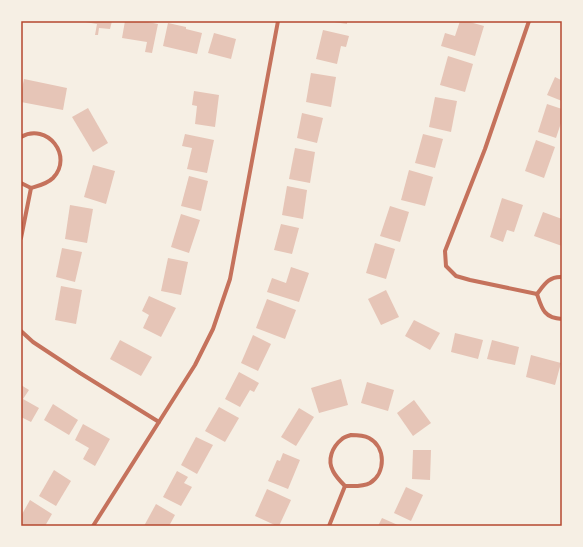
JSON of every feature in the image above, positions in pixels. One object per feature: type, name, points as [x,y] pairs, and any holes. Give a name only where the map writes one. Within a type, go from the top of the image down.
[{"type":"street","points":[[93,526],[195,366],[213,328],[230,279],[278,21]]},
{"type":"street","points":[[529,21],[485,149],[445,251],[446,266],[456,276],[537,294]]},
{"type":"street","points":[[21,137],[25,134],[39,133],[45,135],[53,140],[58,147],[61,162],[58,171],[53,178],[42,185],[30,188],[21,182]]},
{"type":"street","points":[[21,238],[30,188]]},
{"type":"street","points":[[537,294],[546,282],[558,276],[562,277]]},
{"type":"street","points":[[537,294],[546,314],[553,318],[562,320]]},
{"type":"street","points":[[21,331],[33,342],[60,360],[159,422]]},
{"type":"street","points":[[351,435],[361,435],[370,438],[380,450],[382,461],[381,470],[370,483],[362,486],[346,486],[333,473],[330,457],[333,448],[342,439],[351,435]]},
{"type":"street","points":[[329,526],[346,486]]},
{"type":"building","points":[[85,21],[112,21],[110,29],[99,28],[98,35],[95,35],[97,24]]},
{"type":"building","points":[[125,21],[143,21],[158,24],[152,53],[145,52],[147,42],[122,38]]},
{"type":"building","points":[[347,21],[347,24],[334,22]]},
{"type":"building","points":[[460,21],[466,21],[484,26],[475,56],[441,46],[445,33],[455,36]]},
{"type":"building","points":[[168,23],[186,27],[186,29],[202,33],[197,54],[163,46]]},
{"type":"building","points":[[323,30],[349,36],[346,47],[341,46],[337,64],[316,59]]},
{"type":"building","points":[[214,33],[236,39],[231,59],[208,53]]},
{"type":"building","points":[[448,56],[473,64],[465,92],[440,85]]},
{"type":"building","points":[[311,73],[336,77],[331,107],[306,102]]},
{"type":"building","points":[[555,77],[561,80],[562,77],[562,101],[547,95]]},
{"type":"building","points":[[24,79],[67,88],[63,110],[21,102]]},
{"type":"building","points":[[194,91],[219,95],[215,127],[195,124],[197,106],[192,105]]},
{"type":"building","points":[[435,97],[457,101],[451,132],[429,127]]},
{"type":"building","points":[[547,104],[562,109],[562,120],[556,138],[538,132]]},
{"type":"building","points":[[88,108],[108,143],[93,152],[72,117]]},
{"type":"building","points":[[302,113],[323,118],[317,143],[297,138]]},
{"type":"building","points":[[185,134],[214,140],[207,173],[187,169],[192,148],[182,146]]},
{"type":"building","points":[[423,134],[443,139],[435,168],[415,163]]},
{"type":"building","points":[[536,140],[555,147],[544,178],[525,171]]},
{"type":"building","points":[[295,148],[315,152],[310,183],[289,179]]},
{"type":"building","points":[[93,165],[115,171],[106,204],[84,197]]},
{"type":"building","points":[[409,170],[433,177],[425,206],[401,200]]},
{"type":"building","points":[[189,176],[208,181],[201,211],[181,206]]},
{"type":"building","points":[[287,186],[307,190],[303,219],[282,215]]},
{"type":"building","points":[[502,198],[523,205],[514,232],[507,230],[503,242],[490,237]]},
{"type":"building","points":[[70,205],[93,209],[87,243],[65,239]]},
{"type":"building","points":[[390,206],[409,212],[400,242],[380,236]]},
{"type":"building","points":[[543,212],[562,219],[562,246],[534,236]]},
{"type":"building","points":[[181,214],[200,220],[189,253],[171,247]]},
{"type":"building","points":[[281,224],[299,228],[292,254],[274,250]]},
{"type":"building","points":[[375,243],[395,249],[386,279],[366,273]]},
{"type":"building","points":[[62,248],[82,252],[75,282],[56,277]]},
{"type":"building","points":[[168,258],[188,262],[181,295],[161,291]]},
{"type":"building","points":[[291,267],[309,273],[299,302],[267,292],[272,278],[286,283]]},
{"type":"building","points":[[61,286],[82,290],[76,324],[55,320]]},
{"type":"building","points":[[386,290],[399,317],[381,325],[368,299]]},
{"type":"building","points":[[149,296],[176,308],[161,337],[143,328],[149,315],[142,311]]},
{"type":"building","points":[[267,299],[296,310],[285,339],[256,328]]},
{"type":"building","points":[[414,320],[440,333],[430,350],[405,336]]},
{"type":"building","points":[[455,333],[483,340],[478,359],[451,352]]},
{"type":"building","points":[[253,335],[271,344],[258,371],[241,363]]},
{"type":"building","points":[[120,340],[152,357],[141,376],[110,359]]},
{"type":"building","points":[[492,340],[519,347],[515,365],[487,359]]},
{"type":"building","points":[[531,355],[561,363],[555,385],[526,377]]},
{"type":"building","points":[[239,372],[259,383],[254,392],[250,390],[240,407],[225,399]]},
{"type":"building","points":[[341,379],[348,405],[319,413],[311,388]]},
{"type":"building","points":[[367,382],[394,390],[388,411],[361,403]]},
{"type":"building","points":[[21,385],[29,390],[23,399],[39,408],[31,422],[21,417]]},
{"type":"building","points":[[414,400],[431,423],[413,436],[397,413]]},
{"type":"building","points":[[53,404],[78,420],[69,435],[44,420]]},
{"type":"building","points":[[219,407],[239,418],[225,442],[205,431]]},
{"type":"building","points":[[299,408],[314,417],[296,446],[281,437]]},
{"type":"building","points":[[83,424],[110,439],[95,466],[83,459],[89,448],[75,440]]},
{"type":"building","points":[[196,437],[213,445],[197,474],[181,465]]},
{"type":"building","points":[[413,450],[431,450],[430,480],[412,479]]},
{"type":"building","points":[[283,453],[300,460],[288,489],[268,481],[277,460],[280,461]]},
{"type":"building","points":[[54,470],[71,481],[56,506],[39,496]]},
{"type":"building","points":[[177,471],[188,477],[184,483],[192,487],[181,506],[163,497]]},
{"type":"building","points":[[406,487],[423,495],[411,521],[394,513]]},
{"type":"building","points":[[267,489],[291,500],[279,526],[255,516]]},
{"type":"building","points":[[30,500],[52,514],[45,526],[21,526],[21,516]]},
{"type":"building","points":[[156,504],[175,515],[169,526],[144,526]]},
{"type":"building","points":[[382,518],[400,526],[378,526]]}]
